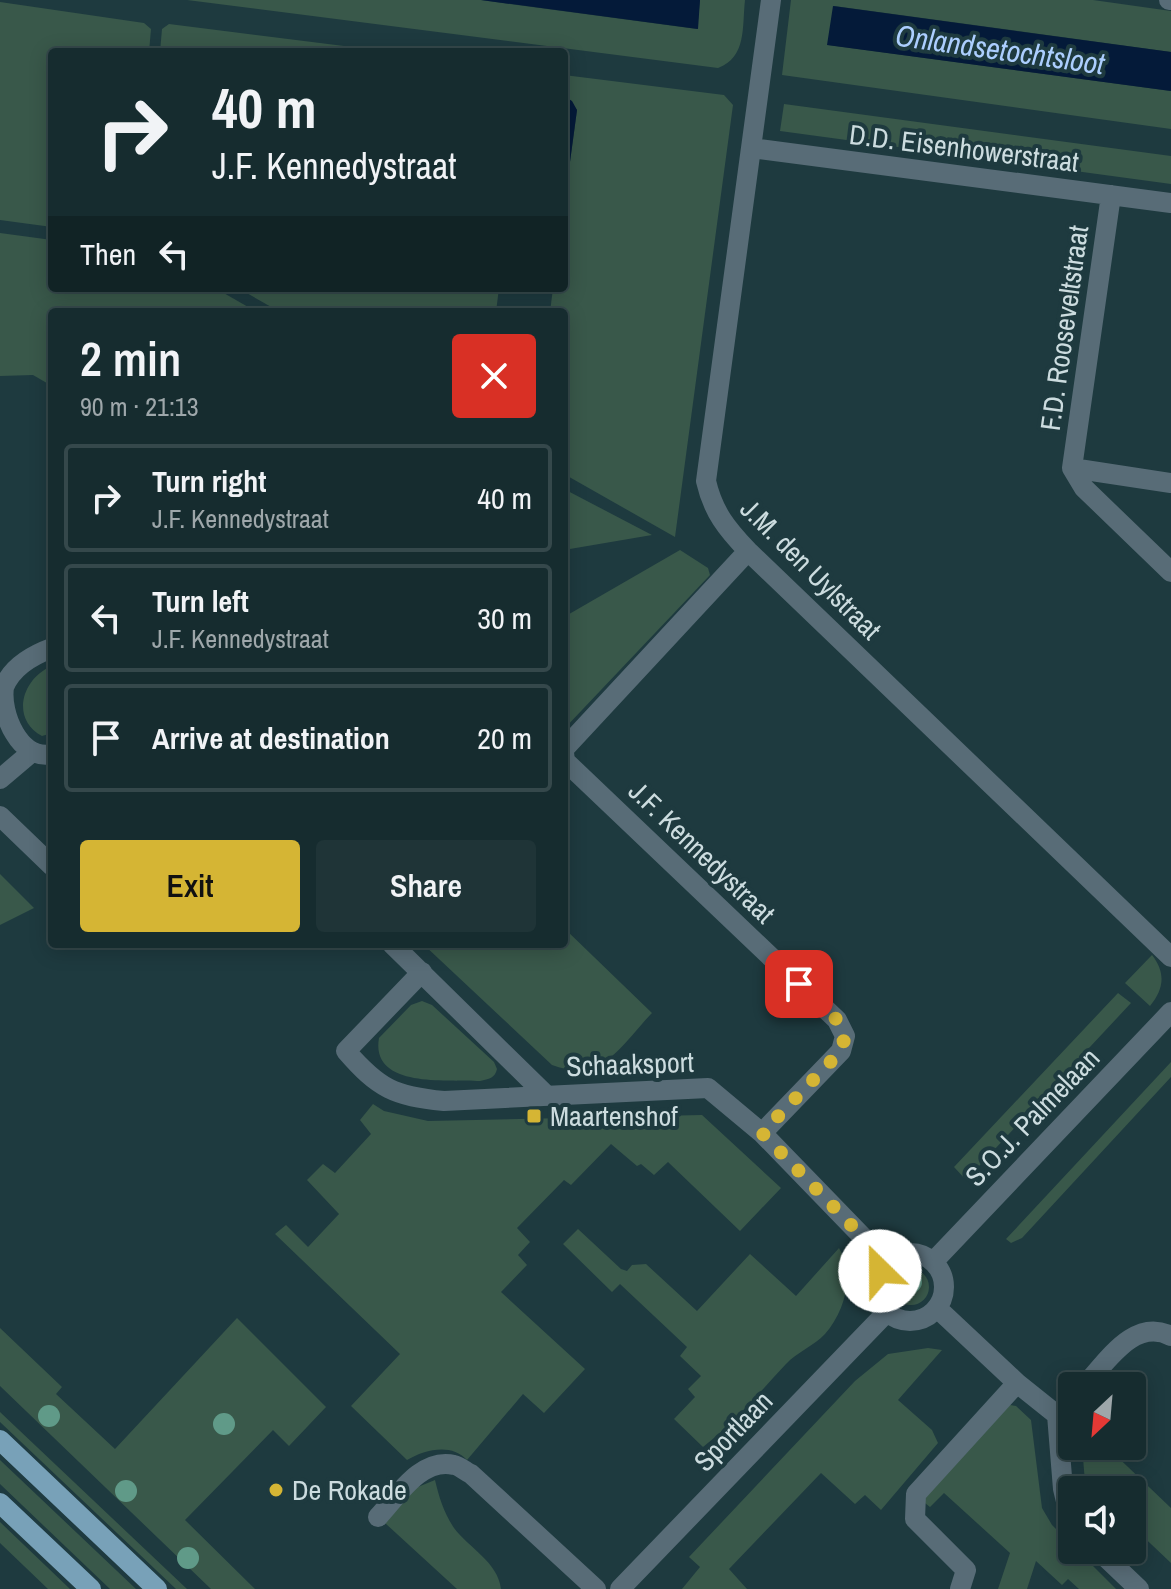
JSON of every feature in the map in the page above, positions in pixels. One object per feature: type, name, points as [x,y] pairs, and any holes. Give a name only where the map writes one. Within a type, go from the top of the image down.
[{"type":"main road","points":[[0,1440],[157,1589]]},
{"type":"main road","points":[[0,1503],[91,1589]]},
{"type":"street","name":"J.M. den Uylstraat","points":[[771,0],[706,481],[711,504],[722,524],[748,551],[1171,957]]},
{"type":"street","name":"D.D. Eisenhowerstraat","points":[[751,148],[1171,203]]},
{"type":"street","name":"F.D. Rooseveltstraat","points":[[1111,195],[1072,468],[1084,488],[1171,572]]},
{"type":"street","name":"F.D. Rooseveltstraat","points":[[1072,468],[1171,483]]},
{"type":"street","name":"J.F. Kennedystraat","points":[[568,747],[748,551]]},
{"type":"street","points":[[0,779],[42,753],[20,741],[4,718],[1,699],[5,683],[30,656],[48,649]]},
{"type":"street","name":"J.F. Kennedystraat","points":[[568,764],[826,1010],[841,1028],[845,1036],[841,1051],[762,1133]]},
{"type":"street","points":[[0,816],[48,862]]},
{"type":"street","name":"Schaaksport","points":[[396,948],[545,1094]]},
{"type":"street","name":"Schaaksport","points":[[422,972],[346,1051],[365,1072],[393,1092],[444,1101],[708,1088],[762,1133],[887,1262]]},
{"type":"street","name":"S.O.J. Palmelaan","points":[[933,1262],[1171,1012]]},
{"type":"street","points":[[911,1253],[923,1255],[933,1262],[944,1282],[937,1308],[931,1314],[913,1321],[887,1312],[880,1303],[877,1281],[887,1262],[898,1255],[911,1253]]},
{"type":"street","points":[[937,1308],[1017,1383],[1057,1415],[1062,1476]]},
{"type":"street","name":"Sportlaan","points":[[620,1589],[887,1312]]},
{"type":"street","points":[[1097,1372],[1125,1342],[1138,1333],[1153,1329],[1171,1336]]},
{"type":"street","points":[[960,1589],[966,1570],[915,1519],[916,1494],[1017,1383]]},
{"type":"street","points":[[378,1517],[420,1473],[431,1467],[454,1465],[471,1474],[596,1589]]},
{"type":"street","points":[[1113,1564],[1139,1589]]},
{"type":"green space","points":[[187,0],[481,0],[697,29],[700,0],[745,0],[738,49],[734,57],[718,68]]},
{"type":"green space","points":[[791,0],[1093,0],[1171,11],[1171,52],[834,6],[828,45],[1171,91],[1171,129],[782,75]]},
{"type":"green space","points":[[0,2],[144,23],[151,29],[149,48],[48,48],[48,226],[0,220]]},
{"type":"green space","points":[[169,24],[360,48],[160,48],[162,29]]},
{"type":"green space","points":[[568,76],[724,95],[733,105],[675,537],[568,476],[568,308],[550,308],[552,292],[568,292],[568,176],[577,110],[568,100]]},
{"type":"green space","points":[[784,104],[1171,156],[1171,184],[780,131]]},
{"type":"green space","points":[[0,233],[48,239],[48,292],[222,292],[250,308],[48,308],[48,384],[33,375],[0,376]]},
{"type":"green space","points":[[245,292],[498,292],[496,308],[273,308]]},
{"type":"green space","points":[[568,491],[652,535],[568,549]]},
{"type":"green space","points":[[680,550],[708,568],[710,575],[568,725],[568,615]]},
{"type":"green space","points":[[48,668],[48,734],[42,736],[32,729],[23,710],[27,689]]},
{"type":"green space","points":[[0,874],[34,908],[0,925]]},
{"type":"green space","points":[[568,932],[652,1013],[620,1049],[598,1065],[570,1070],[552,1065],[427,948],[568,948]]},
{"type":"green space","points":[[1152,955],[1160,968],[1162,981],[1150,1006],[1125,983]]},
{"type":"green space","points":[[1118,993],[1131,1003],[966,1180],[954,1167]]},
{"type":"green space","points":[[422,1001],[432,1005],[494,1062],[497,1069],[493,1076],[480,1081],[432,1080],[414,1078],[387,1066],[379,1054],[379,1038],[411,1005]]},
{"type":"green space","points":[[1171,1062],[1171,1077],[1022,1238],[1011,1243],[1006,1239]]},
{"type":"green space","points":[[373,1104],[384,1111],[428,1121],[702,1115],[781,1188],[740,1231],[668,1162],[654,1175],[641,1164],[637,1166],[611,1144],[571,1185],[564,1180],[517,1228],[530,1242],[518,1255],[527,1265],[501,1292],[585,1369],[544,1413],[523,1394],[467,1460],[454,1451],[438,1450],[407,1460],[351,1406],[400,1354],[275,1234],[286,1225],[308,1247],[339,1214],[307,1180],[323,1164],[335,1173],[371,1134],[360,1120]]},
{"type":"green space","points":[[578,1229],[621,1269],[627,1271],[632,1265],[646,1264],[697,1311],[750,1254],[796,1296],[839,1248],[846,1270],[846,1292],[838,1315],[825,1334],[790,1360],[736,1418],[703,1447],[674,1419],[695,1397],[688,1389],[701,1376],[680,1356],[687,1347],[620,1284],[612,1292],[563,1244]]},
{"type":"green space","points":[[911,1269],[924,1274],[929,1287],[924,1300],[911,1305],[898,1300],[893,1287],[898,1274]]},
{"type":"green space","points":[[237,1318],[326,1407],[289,1446],[273,1430],[185,1520],[255,1589],[211,1589],[0,1386],[0,1328],[62,1387],[56,1394],[115,1449]]},
{"type":"green space","points":[[928,1348],[942,1350],[898,1400],[932,1430],[938,1443],[881,1510],[865,1495],[855,1504],[821,1473],[729,1569],[747,1589],[682,1589],[700,1567],[689,1557],[855,1381],[888,1354]]},
{"type":"green space","points":[[1010,1405],[1016,1406],[1031,1420],[1042,1508],[1058,1531],[1058,1564],[1091,1564],[1116,1589],[1079,1589],[1068,1579],[1062,1585],[1036,1561],[1027,1589],[998,1589],[1010,1553],[944,1493],[930,1507],[921,1500]]},
{"type":"green space","points":[[0,1412],[187,1589],[176,1589],[0,1422]]},
{"type":"green space","points":[[0,1460],[136,1589],[110,1589],[0,1484]]},
{"type":"green space","points":[[1083,1460],[1121,1460],[1137,1476],[1084,1476]]},
{"type":"green space","points":[[435,1480],[450,1522],[489,1563],[501,1589],[457,1589],[385,1523],[413,1489]]},
{"type":"green space","points":[[1146,1484],[1171,1508],[1171,1563],[1146,1539]]},
{"type":"green space","points":[[0,1522],[70,1589],[48,1589],[0,1543]]},
{"type":"water","points":[[481,0],[700,0],[698,29]]},
{"type":"water","name":"Onlandsetochtsloot","points":[[833,6],[1171,52],[1171,91],[827,45]]},
{"type":"water","points":[[568,98],[577,110],[568,176]]},
{"type":"place","name":"Maartenshof","points":[[534,1116]]},
{"type":"place","name":"De Rokade","points":[[276,1490]]},
{"type":"route","points":[[799,984],[837,1020],[845,1036],[841,1051],[762,1133],[887,1262],[880,1271]]}]
